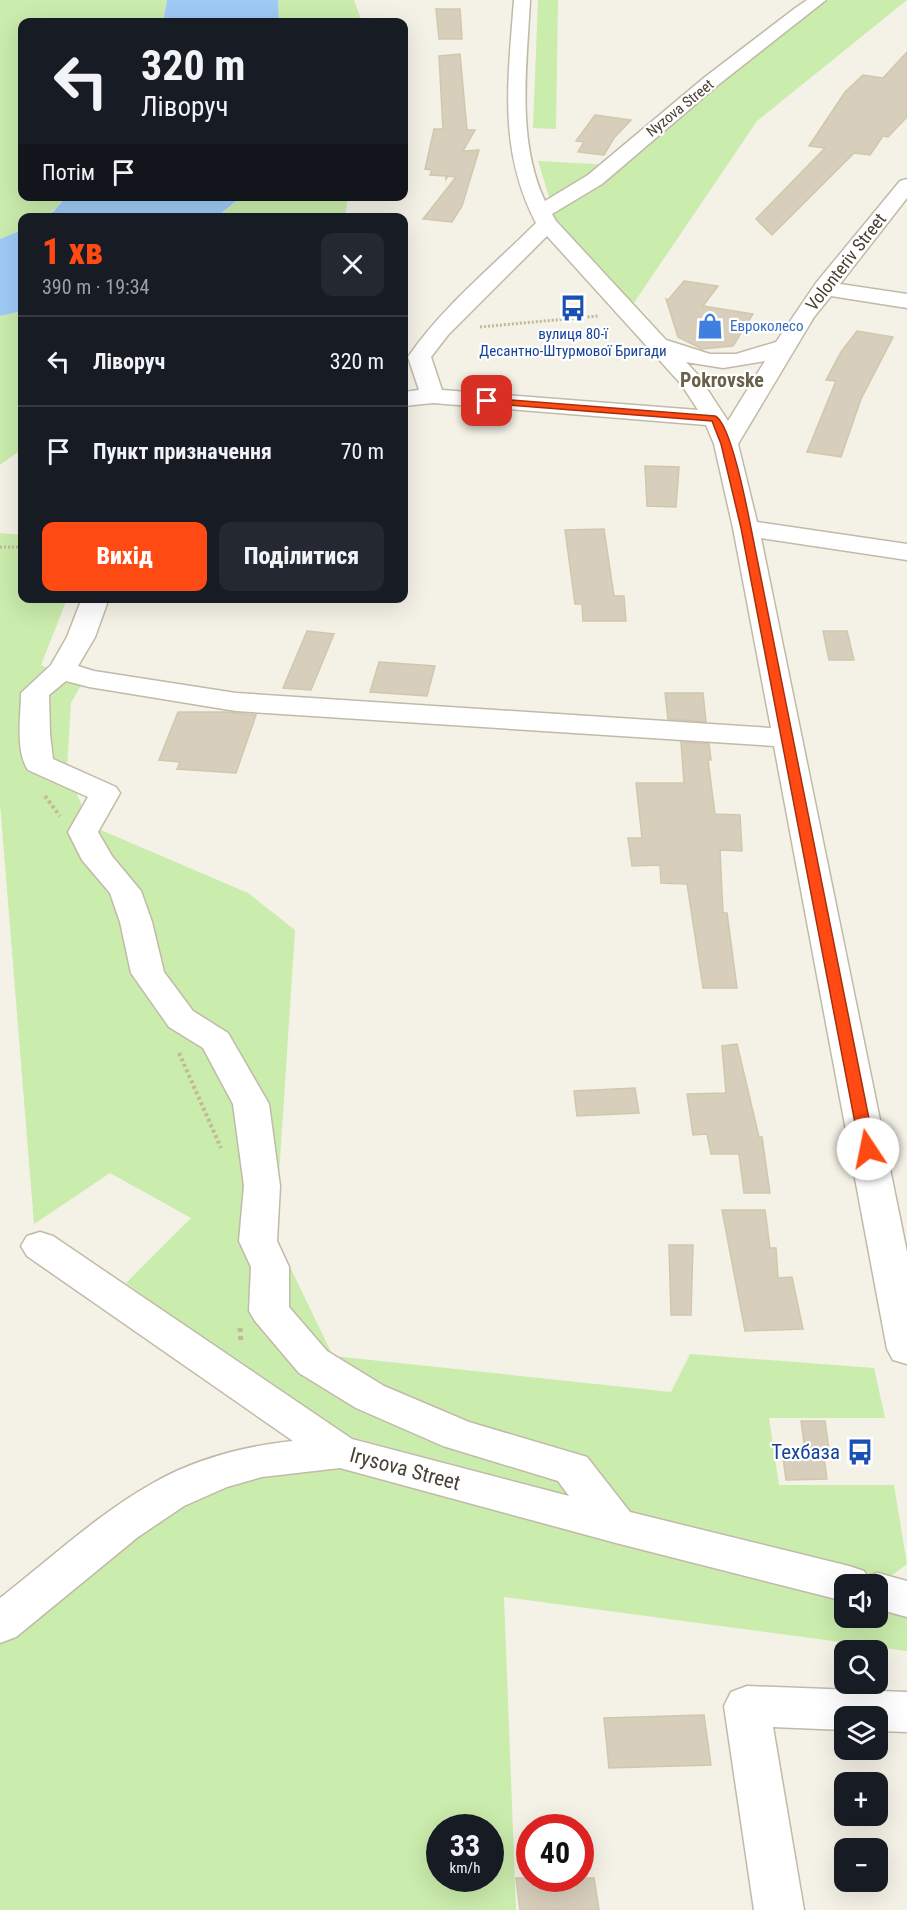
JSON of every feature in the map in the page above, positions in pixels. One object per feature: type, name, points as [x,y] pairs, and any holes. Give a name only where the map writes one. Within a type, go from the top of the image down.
[{"type":"street","points":[[522,0],[518,126],[521,162],[543,218],[653,342],[690,380],[721,431],[746,528],[907,1349]]},
{"type":"street","name":"Nyzova Street","points":[[543,218],[595,181],[678,108],[818,0]]},
{"type":"street","name":"Volonteriv Street","points":[[721,431],[784,347],[824,288],[907,185]]},
{"type":"street","points":[[433,396],[419,357],[440,330],[543,218]]},
{"type":"street","points":[[824,288],[907,301]]},
{"type":"street","points":[[653,342],[690,358],[722,363],[750,360],[784,347]]},
{"type":"street","points":[[408,399],[433,396],[721,431]]},
{"type":"street","points":[[746,528],[907,552]]},
{"type":"street","points":[[94,603],[81,637],[62,670],[35,693],[35,734],[39,764],[105,793],[82,832],[98,860],[125,891],[136,922],[148,973],[182,1019],[216,1041],[251,1104],[262,1186],[258,1241],[270,1268],[269,1311],[312,1362],[370,1396],[458,1435],[572,1469],[616,1526]]},
{"type":"street","points":[[62,670],[89,679],[236,702],[787,738]]},
{"type":"street","points":[[40,1246],[340,1452]]},
{"type":"street","name":"Irysova Street","points":[[0,1624],[123,1525],[169,1494],[217,1473],[262,1461],[340,1452],[616,1526],[834,1580]]},
{"type":"street","points":[[888,1594],[907,1599]]},
{"type":"street","points":[[779,1910],[747,1706],[907,1712]]},
{"type":"path","points":[[440,330],[627,313]]},
{"type":"path","points":[[0,547],[18,547]]},
{"type":"path","points":[[44,795],[63,823]]},
{"type":"path","points":[[175,1045],[222,1149]]},
{"type":"path","points":[[239,1319],[243,1386]]},
{"type":"green space","points":[[0,0],[167,0],[164,18],[18,18],[18,201],[62,201],[48,213],[18,213],[18,232],[0,239]]},
{"type":"green space","points":[[278,0],[354,0],[361,18],[279,18]]},
{"type":"green space","points":[[538,0],[558,0],[556,129],[533,128]]},
{"type":"green space","points":[[818,0],[907,0],[757,121],[627,313],[547,224],[550,200],[538,161],[612,165]]},
{"type":"green space","points":[[236,201],[347,201],[346,213],[223,213]]},
{"type":"green space","points":[[18,312],[18,452],[0,465],[0,316]]},
{"type":"green space","points":[[0,533],[18,535],[18,603],[65,603],[41,665],[83,682],[71,703],[67,768],[89,825],[248,893],[295,930],[275,1236],[333,1356],[671,1392],[690,1354],[874,1368],[885,1418],[769,1418],[779,1485],[894,1485],[907,1564],[891,1576],[888,1574],[859,1574],[329,1431],[126,1283],[191,1218],[110,1173],[34,1224],[0,803]]},
{"type":"green space","points":[[304,1455],[834,1582],[834,1628],[888,1628],[888,1594],[907,1599],[907,1651],[888,1648],[888,1640],[834,1641],[504,1597],[516,1910],[0,1910],[0,1624],[123,1525]]},
{"type":"water","points":[[167,0],[278,0],[279,18],[164,18]]},
{"type":"water","points":[[63,201],[236,201],[222,213],[51,213]]},
{"type":"water","points":[[18,232],[18,312],[0,316],[0,239]]},
{"type":"building","points":[[436,9],[460,9],[462,39],[439,39]]},
{"type":"building","points":[[907,52],[907,117],[888,137],[883,136],[870,155],[854,153],[772,235],[756,219],[825,148],[809,146],[845,92],[863,75],[883,78]]},
{"type":"building","points":[[460,54],[467,130],[475,130],[463,151],[479,150],[462,206],[452,222],[423,219],[456,177],[448,176],[446,179],[446,176],[430,175],[432,170],[425,169],[434,129],[443,129],[439,56]]},
{"type":"building","points":[[595,115],[631,120],[614,138],[604,155],[578,152],[584,142],[576,141]]},
{"type":"building","name":"Евроколесо","points":[[684,281],[718,286],[703,306],[753,314],[733,346],[702,349],[678,337],[666,299],[668,300]]},
{"type":"building","points":[[857,331],[893,337],[861,399],[841,457],[807,452],[836,381],[826,380],[841,352]]},
{"type":"building","points":[[645,466],[679,467],[676,507],[647,506]]},
{"type":"building","points":[[604,529],[614,596],[624,596],[626,621],[583,621],[582,604],[575,604],[565,530]]},
{"type":"building","points":[[307,631],[334,634],[311,690],[283,688]]},
{"type":"building","points":[[823,631],[847,631],[854,660],[829,660]]},
{"type":"building","points":[[379,662],[435,666],[427,696],[370,692]]},
{"type":"building","points":[[665,693],[703,693],[706,722],[668,719]]},
{"type":"building","points":[[178,712],[227,712],[256,715],[236,773],[177,769],[180,762],[159,760]]},
{"type":"building","points":[[681,742],[709,744],[711,760],[708,760],[715,814],[740,815],[742,851],[720,850],[723,913],[727,913],[737,988],[703,988],[687,884],[661,883],[660,865],[632,866],[628,838],[642,838],[636,783],[684,783]]},
{"type":"building","points":[[737,1044],[759,1137],[762,1137],[770,1193],[744,1193],[739,1154],[711,1154],[707,1134],[693,1135],[687,1094],[726,1093],[722,1046]]},
{"type":"building","points":[[635,1088],[639,1113],[577,1116],[574,1091]]},
{"type":"building","points":[[722,1210],[765,1210],[770,1248],[776,1248],[778,1278],[792,1277],[803,1329],[745,1331]]},
{"type":"building","points":[[669,1245],[693,1245],[691,1315],[671,1315]]},
{"type":"building","points":[[801,1421],[825,1421],[829,1450],[823,1450],[827,1479],[786,1480],[782,1450],[805,1450]]},
{"type":"building","points":[[704,1715],[711,1765],[609,1768],[604,1718]]},
{"type":"building","points":[[594,1878],[599,1910],[520,1910],[518,1892],[594,1892]]},
{"type":"place","name":"вулиця 80-ї Десантно-Штурмової Бригади","points":[[573,308]]},
{"type":"place","name":"Евроколесо","points":[[710,326]]},
{"type":"place","name":"Техбаза","points":[[860,1452]]},
{"type":"district","name":"Pokrovske","points":[[722,380]]},
{"type":"route","points":[[487,401],[715,418],[726,444],[746,528],[868,1149]]}]
